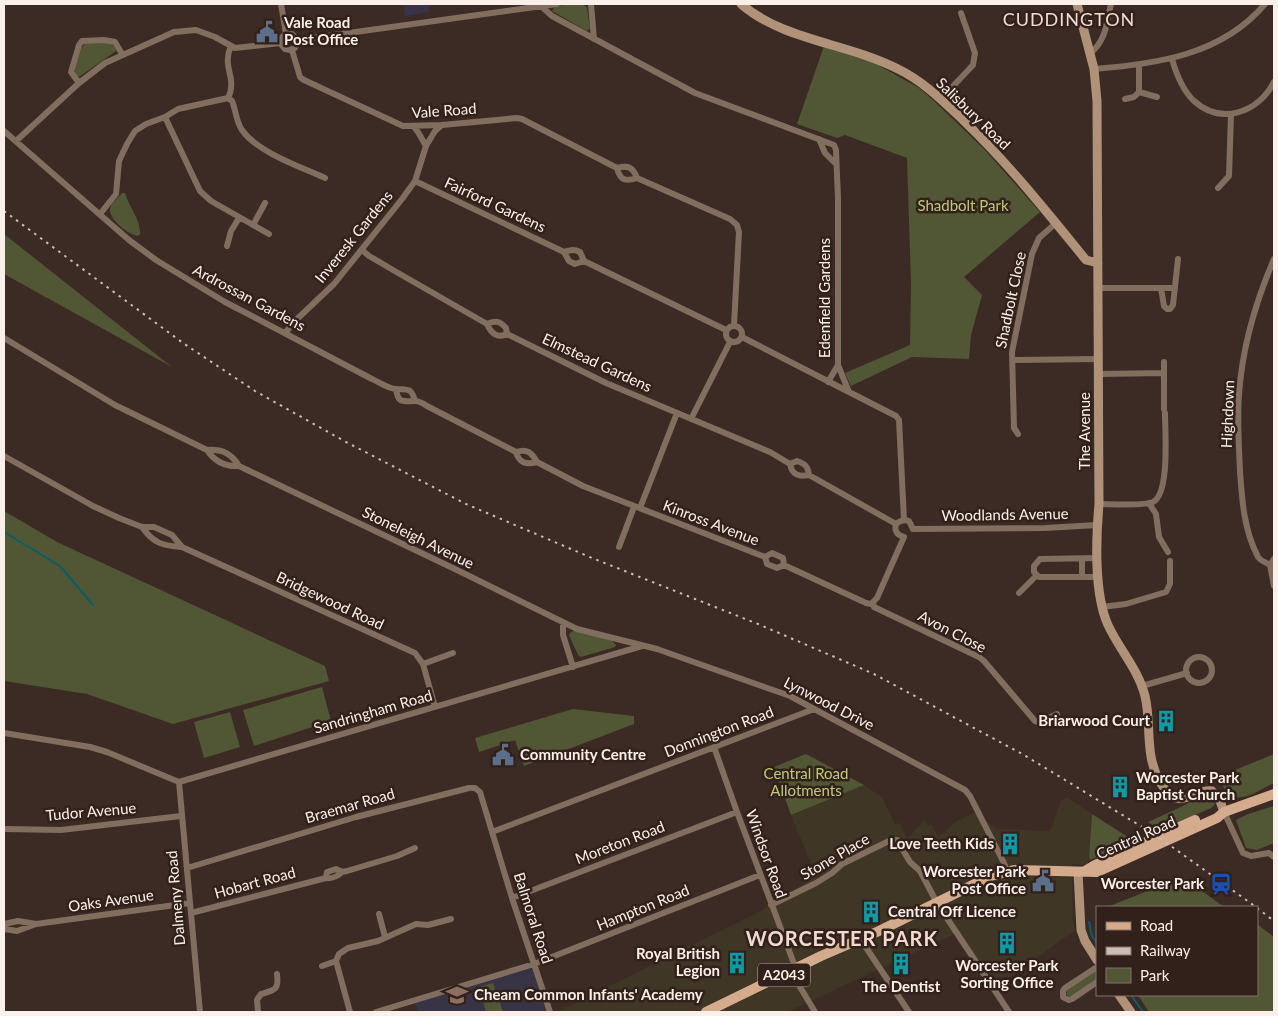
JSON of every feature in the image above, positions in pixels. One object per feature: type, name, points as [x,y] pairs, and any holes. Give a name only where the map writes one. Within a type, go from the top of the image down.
[{"type":"main road","name":"Central Road","points":[[706,1012],[721,1009],[828,953],[974,884],[1007,871],[1097,872],[1217,818],[1224,812],[1274,794]]},
{"type":"street","points":[[281,4],[286,34]]},
{"type":"street","points":[[298,40],[557,4]]},
{"type":"street","points":[[591,4],[594,38]]},
{"type":"street","name":"Salisbury Road","points":[[741,4],[773,24],[869,55],[899,69],[941,99],[988,145],[1086,260],[1098,264]]},
{"type":"street","name":"The Avenue","points":[[1077,4],[1094,69],[1097,101],[1099,359],[1099,504],[1097,525],[1098,577],[1102,607],[1109,628],[1140,680],[1145,698],[1152,763],[1167,792],[1171,796],[1186,798],[1209,790],[1215,793],[1224,812]]},
{"type":"street","points":[[1090,53],[1098,48],[1102,41],[1111,4]]},
{"type":"street","points":[[1094,69],[1139,66],[1172,58],[1215,43],[1233,33],[1257,14],[1266,4]]},
{"type":"street","name":"Edenfield Gardens","points":[[541,6],[552,16],[695,93],[834,145],[838,214],[838,365],[849,392]]},
{"type":"street","points":[[941,99],[973,65],[975,58],[975,52],[961,12]]},
{"type":"street","points":[[16,141],[79,83],[105,63],[174,32],[186,30],[206,33],[231,46],[243,48],[280,43]]},
{"type":"street","points":[[280,43],[281,38],[286,34],[292,34],[298,40]]},
{"type":"street","points":[[79,83],[72,72],[79,45],[82,41],[104,40],[115,42],[122,54]]},
{"type":"street","points":[[280,43],[284,49],[292,50],[298,40]]},
{"type":"street","points":[[228,98],[233,87],[227,61],[227,54],[231,46]]},
{"type":"street","name":"Vale Road","points":[[292,50],[300,77],[310,84],[402,126],[442,126],[522,118],[617,168],[630,167],[637,178]]},
{"type":"street","points":[[1172,58],[1176,74],[1185,91],[1192,100],[1211,111],[1237,114],[1256,105],[1267,95],[1274,82]]},
{"type":"street","points":[[1125,99],[1134,97],[1139,92],[1139,66]]},
{"type":"street","points":[[1139,92],[1157,97]]},
{"type":"street","points":[[100,214],[116,194],[119,161],[131,137],[140,127],[165,117],[178,109],[228,98]]},
{"type":"street","points":[[228,98],[232,101],[240,127],[252,141],[325,178]]},
{"type":"street","points":[[1218,188],[1229,176],[1230,114]]},
{"type":"street","points":[[165,117],[200,191],[211,201],[268,234]]},
{"type":"street","name":"Inveresk Gardens","points":[[286,333],[292,324],[334,284],[415,181],[426,146],[435,131],[442,126]]},
{"type":"street","points":[[414,127],[426,146]]},
{"type":"street","name":"Ardrossan Gardens","points":[[4,131],[156,260],[225,302],[396,389],[405,388],[410,391],[415,401]]},
{"type":"street","points":[[819,139],[825,153],[836,164]]},
{"type":"street","name":"Vale Road","points":[[617,168],[619,176],[624,180],[637,178],[730,218],[738,225],[734,325]]},
{"type":"street","name":"Fairford Gardens","points":[[415,181],[564,252],[569,261],[575,264],[584,261]]},
{"type":"street","points":[[253,225],[265,203]]},
{"type":"street","points":[[227,246],[231,231],[239,218]]},
{"type":"street","name":"Shadbolt Close","points":[[1018,434],[1014,428],[1012,352],[1032,254],[1038,238],[1056,223]]},
{"type":"street","name":"Elmstead Gardens","points":[[362,250],[377,261],[487,324],[492,333],[498,336],[507,334],[606,383],[677,413]]},
{"type":"street","name":"Fairford Gardens","points":[[564,252],[573,250],[580,252],[584,261],[726,330]]},
{"type":"street","points":[[1161,288],[1164,306],[1168,310],[1172,308],[1178,259]]},
{"type":"street","name":"Highdown","points":[[1272,562],[1261,560],[1258,557],[1246,523],[1240,464],[1238,410],[1245,353],[1260,294],[1274,259]]},
{"type":"street","points":[[1098,288],[1175,288]]},
{"type":"street","name":"Elmstead Gardens","points":[[487,324],[498,321],[506,328],[507,334]]},
{"type":"street","points":[[730,342],[725,334],[728,327],[734,325],[740,328],[742,337],[896,416],[899,420],[904,520]]},
{"type":"street","points":[[730,342],[734,342],[742,337]]},
{"type":"street","name":"Stoneleigh Avenue","points":[[4,338],[115,405],[207,450],[218,449],[226,452],[234,458],[239,466]]},
{"type":"street","points":[[691,419],[730,342]]},
{"type":"street","points":[[1012,360],[1099,359]]},
{"type":"street","points":[[1099,504],[1149,503],[1153,502],[1160,495],[1163,483],[1164,362]]},
{"type":"street","points":[[828,382],[838,365]]},
{"type":"street","points":[[1098,374],[1164,373]]},
{"type":"street","name":"Ardrossan Gardens","points":[[396,389],[400,400],[406,402],[415,401],[516,452],[528,451],[537,462],[583,486],[649,512]]},
{"type":"street","points":[[619,547],[677,413],[770,452],[790,464],[791,470],[797,476],[809,475],[896,524]]},
{"type":"street","name":"Stoneleigh Avenue","points":[[207,450],[212,458],[220,463],[229,466],[239,466],[563,623],[586,632]]},
{"type":"street","name":"Ardrossan Gardens","points":[[516,452],[518,459],[523,463],[537,462]]},
{"type":"street","name":"Bridgewood Road","points":[[4,456],[93,506],[142,527],[154,527],[172,535],[182,547]]},
{"type":"street","points":[[790,464],[797,461],[804,463],[808,468],[809,475]]},
{"type":"street","points":[[1149,503],[1157,516],[1160,538],[1168,552]]},
{"type":"street","name":"Kinross Avenue","points":[[649,512],[765,557]]},
{"type":"street","points":[[900,520],[909,521],[913,529],[908,536],[898,536],[895,531],[896,524],[900,520]]},
{"type":"street","name":"Woodlands Avenue","points":[[913,529],[1045,528],[1097,525]]},
{"type":"street","name":"Bridgewood Road","points":[[142,527],[150,538],[169,546],[182,547],[415,653],[423,664]]},
{"type":"street","points":[[873,603],[904,537]]},
{"type":"street","name":"Kinross Avenue","points":[[765,557],[772,553],[778,555],[782,558],[784,565]]},
{"type":"street","name":"Kinross Avenue","points":[[765,557],[767,564],[772,567],[777,568],[784,565],[866,603],[873,603]]},
{"type":"street","points":[[1082,558],[1082,577]]},
{"type":"street","points":[[1036,576],[1034,566],[1040,560],[1098,558]]},
{"type":"street","points":[[1102,607],[1126,604],[1166,592],[1170,584],[1170,561]]},
{"type":"street","points":[[1272,562],[1274,586]]},
{"type":"street","points":[[1036,576],[1098,577]]},
{"type":"street","points":[[1019,593],[1036,576]]},
{"type":"street","name":"Avon Close","points":[[873,603],[874,607],[979,657],[1035,721],[1046,720],[1057,714]]},
{"type":"street","points":[[563,623],[563,635],[573,667]]},
{"type":"street","name":"Lynwood Drive","points":[[586,632],[643,646],[790,696],[968,792],[1007,871]]},
{"type":"street","name":"Sandringham Road","points":[[179,782],[643,646]]},
{"type":"street","points":[[435,707],[423,664],[436,655],[452,653]]},
{"type":"street","points":[[1196,658],[1208,660],[1212,667],[1211,675],[1205,682],[1201,683],[1193,681],[1187,672],[1189,662],[1196,658]]},
{"type":"street","points":[[1142,686],[1187,672]]},
{"type":"street","name":"Donnington Road","points":[[492,832],[814,709]]},
{"type":"street","points":[[4,733],[90,747],[107,752],[179,782]]},
{"type":"street","name":"Windsor Road","points":[[714,747],[794,970],[815,1012]]},
{"type":"street","name":"Dalmeny Road","points":[[179,782],[200,1012]]},
{"type":"street","name":"Braemar Road","points":[[187,868],[356,817],[469,788],[475,788],[480,792],[492,832]]},
{"type":"street","name":"Moreton Road","points":[[512,898],[736,812]]},
{"type":"street","points":[[1224,812],[1244,854],[1251,856],[1269,853],[1274,857]]},
{"type":"street","name":"Tudor Avenue","points":[[4,828],[70,829],[181,816]]},
{"type":"street","name":"Balmoral Road","points":[[492,832],[550,1012]]},
{"type":"street","name":"Stone Place","points":[[771,905],[816,883],[842,864],[893,840],[899,841],[910,862],[920,871],[937,903],[1009,1012]]},
{"type":"street","name":"Hobart Road","points":[[191,913],[332,878],[342,872],[397,856],[415,848]]},
{"type":"street","points":[[1081,871],[1081,930],[1085,941],[1096,958]]},
{"type":"street","name":"Hampton Road","points":[[376,1012],[534,964],[760,875]]},
{"type":"street","name":"Oaks Avenue","points":[[4,928],[17,931],[36,924],[190,902]]},
{"type":"street","points":[[379,914],[385,937]]},
{"type":"street","points":[[350,1012],[336,961],[339,954],[348,948],[385,937],[414,921],[428,925],[451,919]]},
{"type":"street","name":"Oaks Avenue","points":[[4,924],[18,921],[36,924]]},
{"type":"street","points":[[862,938],[865,946],[909,1012]]},
{"type":"street","points":[[322,966],[336,961]]},
{"type":"street","points":[[1096,967],[1065,988],[1063,996],[1069,1000],[1072,999],[1096,983]]},
{"type":"street","points":[[258,1012],[261,994],[276,989],[278,983],[277,974]]},
{"type":"street","points":[[1120,996],[1131,1012]]},
{"type":"shaded area","points":[[403,4],[429,4],[429,12],[405,16]]},
{"type":"shaded area","points":[[864,785],[882,797],[895,824],[900,823],[907,839],[925,820],[928,826],[932,824],[938,837],[957,821],[976,812],[996,829],[1050,831],[1061,801],[1067,797],[1092,814],[1088,865],[1072,864],[1073,921],[1075,930],[995,988],[957,933],[787,1012],[557,1012],[759,912],[816,876],[791,815]]},
{"type":"shaded area","points":[[532,966],[547,1012],[418,1012],[414,1001]]},
{"type":"green space","points":[[583,4],[587,8],[590,28],[587,31],[552,11],[555,6]]},
{"type":"green space","points":[[86,43],[110,43],[115,47],[116,51],[79,77],[75,74],[76,62],[81,49]]},
{"type":"green space","name":"Shadbolt Park","points":[[824,46],[871,61],[919,88],[983,148],[1040,212],[964,277],[982,295],[971,335],[969,359],[912,357],[851,386],[845,373],[910,345],[911,284],[907,158],[845,135],[837,138],[797,124]]},
{"type":"green space","points":[[122,193],[125,193],[137,219],[140,229],[138,236],[120,226],[111,213],[112,205]]},
{"type":"green space","points":[[4,234],[172,367],[4,274]]},
{"type":"green space","points":[[4,511],[57,542],[325,666],[329,681],[173,724],[87,694],[4,681]]},
{"type":"green space","points":[[574,631],[611,640],[616,645],[615,647],[581,657],[578,655],[569,635]]},
{"type":"green space","points":[[322,687],[331,721],[254,746],[243,710]]},
{"type":"green space","points":[[573,709],[634,716],[634,724],[524,766],[515,740],[479,752],[475,738]]},
{"type":"green space","points":[[230,712],[240,747],[204,758],[194,722]]},
{"type":"green space","name":"Central Road Allotments","points":[[806,754],[864,785],[791,815],[774,767]]},
{"type":"green space","points":[[1274,754],[1274,783],[1246,796],[1228,796],[1222,784],[1237,775],[1235,770]]},
{"type":"green space","points":[[1205,794],[1213,798],[1215,804],[1211,808],[1161,830],[1148,822],[1183,806]]},
{"type":"green space","points":[[1274,806],[1274,843],[1257,850],[1246,848],[1236,820]]},
{"type":"green space","points":[[1092,814],[1134,841],[1090,860]]},
{"type":"green space","points":[[1183,877],[1223,906],[1110,906]]},
{"type":"green space","points":[[1258,925],[1274,937],[1274,1012],[1149,1012],[1139,996],[1258,996]]},
{"type":"green space","points":[[1096,970],[1096,980],[1071,997],[1066,995],[1067,990]]},
{"type":"green space","points":[[493,983],[503,1012],[486,1012],[479,987]]},
{"type":"waterway","points":[[4,532],[60,566],[93,605]]},
{"type":"waterway","points":[[1089,922],[1092,936],[1096,942]]},
{"type":"waterway","points":[[1132,996],[1143,1012]]},
{"type":"railway","points":[[4,211],[183,343],[255,391],[346,442],[466,504],[592,558],[758,624],[874,674],[1024,755],[1157,836],[1255,906]]},
{"type":"railway","points":[[1258,909],[1274,921]]},
{"type":"place","name":"Vale Road Post Office","points":[[267,32]]},
{"type":"place","name":"Briarwood Court","points":[[1166,721]]},
{"type":"place","name":"Community Centre","points":[[503,755]]},
{"type":"place","name":"Worcester Park Baptist Church","points":[[1120,787]]},
{"type":"place","name":"Love Teeth Kids","points":[[1010,844]]},
{"type":"place","name":"Worcester Park Post Office","points":[[1043,881]]},
{"type":"place","name":"Worcester Park","points":[[1221,884]]},
{"type":"place","name":"Central Off Licence","points":[[871,912]]},
{"type":"place","name":"Worcester Park Sorting Office","points":[[1007,943]]},
{"type":"place","name":"Royal British Legion","points":[[737,963]]},
{"type":"place","name":"The Dentist","points":[[901,964]]},
{"type":"place","name":"Cheam Common Infants' Academy","points":[[457,995]]},
{"type":"district","name":"CUDDINGTON","points":[[1069,20]]},
{"type":"district","name":"WORCESTER PARK","points":[[842,939]]}]
